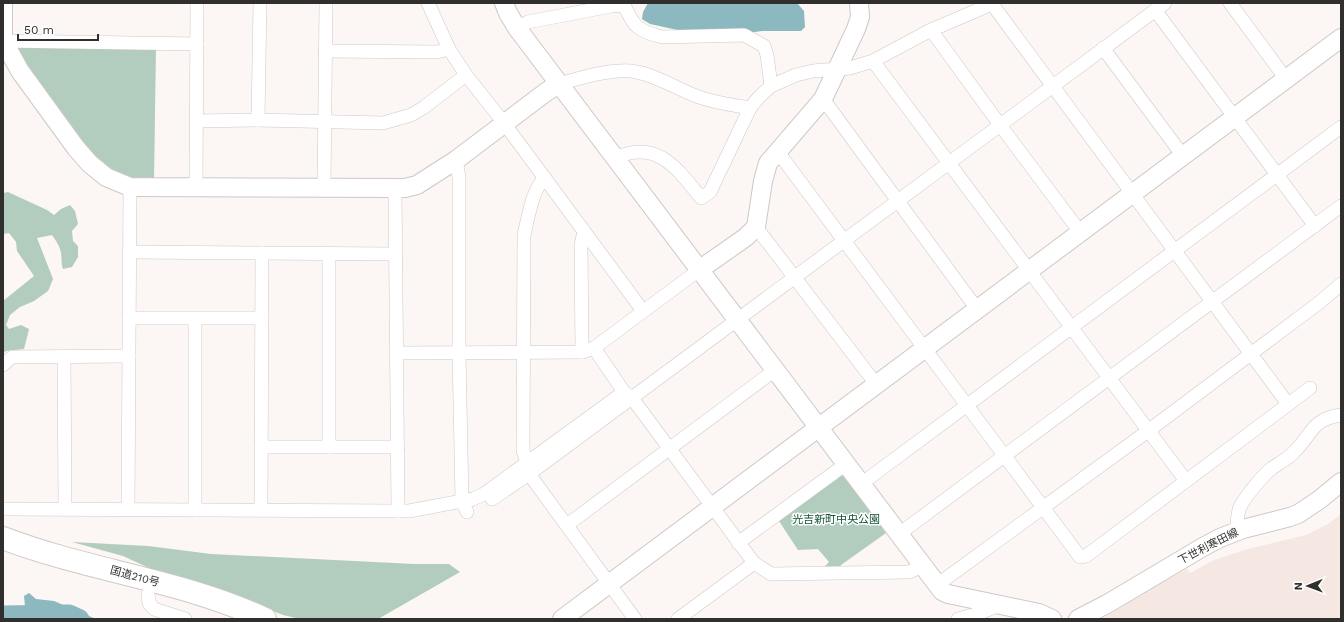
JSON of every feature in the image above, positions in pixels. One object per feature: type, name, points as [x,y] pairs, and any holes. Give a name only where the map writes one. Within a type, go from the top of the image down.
[{"type":"highway","name":"国道210号","points":[[3,538],[49,553],[188,590],[232,604],[265,619]]},
{"type":"highway","name":"国道210号","points":[[3,554],[42,566],[186,604],[230,619]]},
{"type":"street","points":[[4,3],[4,38],[20,71],[76,148],[89,163],[106,177],[130,187],[405,188],[417,185],[456,160],[546,92],[559,84],[585,77],[618,72],[636,71],[653,76],[700,98],[750,108]]},
{"type":"street","points":[[196,187],[197,3]]},
{"type":"street","points":[[258,120],[260,3]]},
{"type":"street","points":[[324,187],[326,3]]},
{"type":"street","points":[[428,3],[449,49],[466,75],[644,311]]},
{"type":"street","points":[[504,3],[517,28],[942,591],[948,594],[1043,614],[1052,619]]},
{"type":"street","points":[[397,353],[588,350],[746,237],[756,227],[762,181],[768,163],[823,99],[856,29],[860,17],[859,3]]},
{"type":"street","points":[[615,158],[624,154],[653,152],[669,161],[681,172],[701,198],[710,192],[750,108],[771,86],[796,75],[813,71],[850,68],[873,61],[931,30],[993,3],[1132,194],[1288,404]]},
{"type":"street","points":[[1230,3],[1286,79]]},
{"type":"street","points":[[517,28],[528,22],[572,8],[624,4],[630,20],[637,28],[649,34],[662,37],[744,35],[764,46],[767,55],[771,86]]},
{"type":"street","points":[[492,499],[528,468],[628,395],[737,320],[1160,6],[1235,117],[1315,226]]},
{"type":"street","points":[[931,30],[1080,232]]},
{"type":"street","points":[[4,38],[197,44]]},
{"type":"street","points":[[562,619],[1080,232],[1286,79],[1340,41]]},
{"type":"street","points":[[1103,48],[1183,156]]},
{"type":"street","points":[[325,51],[437,52],[449,49]]},
{"type":"street","points":[[873,61],[1186,481]]},
{"type":"street","points":[[196,121],[258,120],[383,123],[410,115],[423,108],[466,75]]},
{"type":"street","points":[[823,99],[977,309]]},
{"type":"street","points":[[861,484],[1341,127]]},
{"type":"street","points":[[778,152],[1080,557],[1086,556],[1310,388]]},
{"type":"street","points":[[456,160],[459,177],[459,352],[464,506]]},
{"type":"street","points":[[544,178],[539,183],[524,235],[523,451],[528,468],[567,525],[636,619]]},
{"type":"street","points":[[128,509],[130,187]]},
{"type":"street","points":[[396,188],[398,511]]},
{"type":"street","points":[[899,534],[1341,206]]},
{"type":"street","points":[[756,227],[876,384]]},
{"type":"street","points":[[584,231],[581,245],[588,350],[628,395],[754,563],[771,574],[909,572],[923,566]]},
{"type":"street","points":[[130,252],[396,254]]},
{"type":"street","points":[[261,510],[262,253]]},
{"type":"street","points":[[329,254],[329,447]]},
{"type":"street","points":[[937,585],[1148,431],[1320,302],[1341,284]]},
{"type":"street","points":[[129,318],[262,318]]},
{"type":"street","points":[[195,318],[195,510]]},
{"type":"street","points":[[3,365],[12,357],[129,356]]},
{"type":"street","points":[[64,357],[65,509]]},
{"type":"street","points":[[567,525],[670,450],[775,370]]},
{"type":"street","points":[[1237,531],[1240,507],[1263,476],[1293,454],[1300,447],[1314,427],[1332,417],[1341,415]]},
{"type":"street","points":[[261,447],[398,448]]},
{"type":"street","points":[[738,543],[846,464]]},
{"type":"street","points":[[3,509],[409,511],[464,506],[528,468]]},
{"type":"street","name":"下世利寒田線","points":[[1078,619],[1107,604],[1202,547],[1256,524],[1279,520],[1298,514],[1319,500],[1341,482]]},
{"type":"street","points":[[678,619],[754,563]]},
{"type":"street","points":[[148,594],[148,603],[154,609],[185,619]]},
{"type":"street","points":[[958,619],[980,613],[999,605]]},
{"type":"shaded area","points":[[1341,514],[1341,619],[1103,619],[1155,586],[1187,569],[1190,573],[1214,560],[1245,550],[1306,535],[1328,524]]},
{"type":"green space","points":[[20,45],[156,46],[154,179],[132,178],[125,176],[103,164],[88,150],[30,74],[16,48]]},
{"type":"green space","points":[[8,192],[47,210],[54,215],[61,209],[70,205],[75,211],[78,224],[72,231],[73,241],[78,246],[78,257],[72,267],[63,269],[60,248],[52,235],[37,238],[53,279],[48,291],[34,301],[20,307],[10,315],[6,325],[9,329],[21,325],[29,329],[24,349],[6,351],[3,353],[3,301],[34,276],[17,251],[16,242],[9,233],[3,234],[3,193]]},
{"type":"green space","name":"光吉新町中央公園","points":[[839,473],[846,474],[885,526],[883,528],[886,533],[841,565],[840,569],[822,569],[829,562],[818,549],[798,550],[777,518]]},
{"type":"green space","points":[[72,542],[148,546],[211,554],[414,564],[449,564],[460,572],[378,619],[296,618],[283,615],[233,595],[160,573],[123,556]]},
{"type":"water","points":[[648,3],[797,3],[804,11],[805,27],[801,31],[762,31],[725,36],[687,32],[650,24],[642,19],[643,12]]},
{"type":"water","points":[[29,593],[36,599],[54,601],[96,619],[33,619],[26,616],[24,596]]},
{"type":"waterway","points":[[3,615],[69,614],[80,619]]}]
